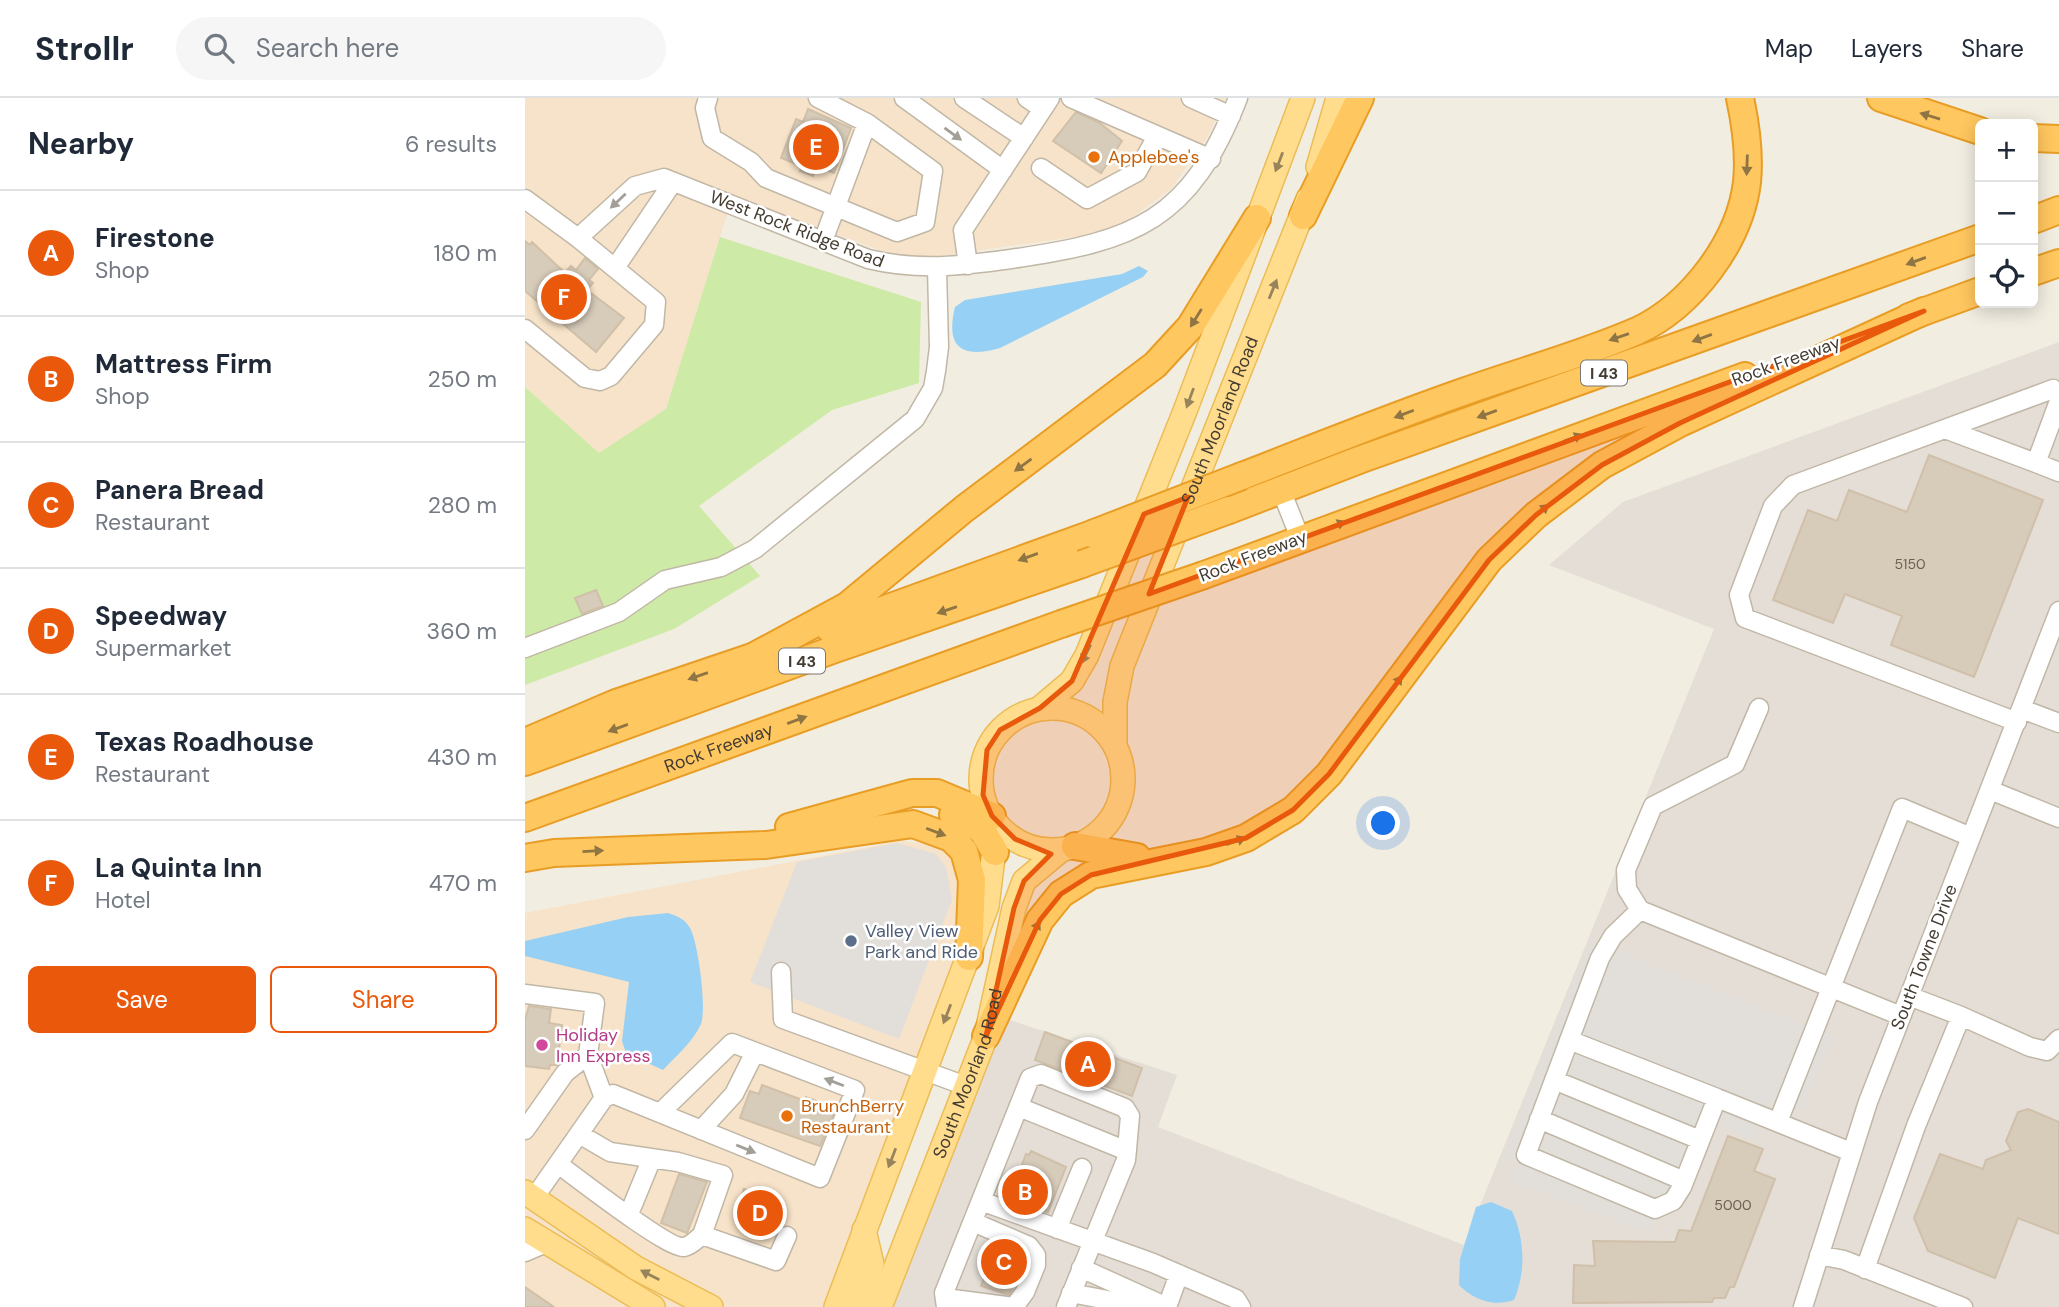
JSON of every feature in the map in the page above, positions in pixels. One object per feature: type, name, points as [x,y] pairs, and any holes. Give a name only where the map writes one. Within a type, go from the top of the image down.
[{"type":"highway","points":[[1303,216],[1360,98]]},
{"type":"highway","points":[[525,742],[616,703],[749,659],[1092,534],[1447,397],[1638,330],[1675,307],[1710,270],[1733,229],[1747,184],[1748,136],[1740,98]]},
{"type":"highway","points":[[1881,98],[1975,129]]},
{"type":"highway","points":[[2038,138],[2059,139]]},
{"type":"highway","points":[[2038,217],[2059,210]]},
{"type":"highway","points":[[749,659],[847,606],[964,509],[1155,365],[1190,327],[1257,218]]},
{"type":"highway","name":"I 43","points":[[525,762],[835,649],[1081,564],[1975,240]]},
{"type":"highway","points":[[2038,270],[2059,263]]},
{"type":"highway","name":"Rock Freeway","points":[[525,818],[1204,575],[1975,293]]},
{"type":"highway","points":[[986,1036],[1040,920],[1062,894],[1091,875],[1206,852],[1246,838],[1293,810],[1329,774],[1489,560],[1536,515],[1602,465],[1680,423],[1924,312]]},
{"type":"highway","points":[[723,845],[912,793],[937,793],[994,820]]},
{"type":"highway","points":[[786,828],[926,809],[964,819],[982,831],[995,852]]},
{"type":"highway","points":[[525,858],[554,853],[766,845],[913,824],[951,838],[964,851],[972,880],[969,957]]},
{"type":"highway","points":[[1068,848],[1118,856],[1170,859]]},
{"type":"main road","name":"South Moorland Road","points":[[1040,708],[1072,681],[1087,655],[1185,411],[1303,98]]},
{"type":"main road","name":"South Moorland Road","points":[[1115,744],[1115,702],[1122,666],[1303,216],[1338,98]]},
{"type":"main road","points":[[1040,708],[1062,708],[1083,714],[1101,727],[1115,744],[1122,764],[1123,785],[1119,805],[1108,823],[1093,837],[1068,848],[1037,848],[1015,839],[994,820],[983,795],[987,750],[1000,730],[1018,716],[1040,708]]},
{"type":"main road","name":"South Moorland Road","points":[[839,1298],[987,906],[995,852],[994,820]]},
{"type":"main road","name":"South Moorland Road","points":[[884,1303],[986,1036],[1014,908],[1024,881],[1068,848]]},
{"type":"main road","points":[[528,1197],[636,1268],[711,1307]]},
{"type":"main road","points":[[525,1229],[535,1248],[653,1307]]},
{"type":"main road","points":[[857,1307],[872,1264],[865,1230]]},
{"type":"main road","points":[[818,1307],[839,1298]]},
{"type":"street","points":[[708,98],[705,108],[712,138],[751,162],[766,178],[897,232],[925,222],[933,171],[867,123],[829,101]]},
{"type":"street","points":[[904,98],[1003,170]]},
{"type":"street","points":[[964,98],[1024,138]]},
{"type":"street","points":[[968,265],[963,230],[1047,104],[1027,98]]},
{"type":"street","points":[[1070,98],[1211,159]]},
{"type":"street","points":[[1191,98],[1231,116]]},
{"type":"street","name":"West Rock Ridge Road","points":[[669,180],[868,259],[895,265],[937,268],[968,265],[1092,245],[1123,236],[1165,211],[1185,194],[1211,159],[1238,98]]},
{"type":"street","points":[[823,241],[867,123]]},
{"type":"street","points":[[1041,168],[1087,200],[1137,172],[1157,136]]},
{"type":"street","points":[[578,238],[635,186],[669,180]]},
{"type":"street","points":[[615,268],[669,180]]},
{"type":"street","points":[[525,199],[578,238],[656,302],[654,325],[611,376],[600,381],[585,378],[525,329]]},
{"type":"street","points":[[525,648],[619,612],[665,580],[721,567],[755,549],[915,419],[933,388],[936,371],[939,347],[937,268]]},
{"type":"street","points":[[2036,463],[2059,399],[2053,389],[1793,485],[1773,506],[1739,595],[1745,618],[2019,716],[2059,723]]},
{"type":"street","points":[[1945,429],[2059,472]]},
{"type":"street","points":[[1281,490],[1300,538]]},
{"type":"street","name":"South Towne Drive","points":[[1803,1307],[1851,1152],[1901,1016],[2059,611]]},
{"type":"street","points":[[1759,708],[1735,764],[1653,806],[1626,870],[1627,889],[1640,910],[1901,1016]]},
{"type":"street","points":[[1990,790],[2059,818]]},
{"type":"street","points":[[1778,1122],[1902,808],[1971,837]]},
{"type":"street","points":[[1640,910],[1613,936],[1600,958],[1526,1155],[1655,1209],[1674,1201],[1717,1098]]},
{"type":"street","points":[[781,972],[783,1019],[966,1086]]},
{"type":"street","points":[[525,994],[595,1003],[588,1055],[604,1098]]},
{"type":"street","points":[[1909,996],[2030,1047],[2047,1051],[2059,1040]]},
{"type":"street","points":[[1865,1269],[1916,1126],[1961,1016]]},
{"type":"street","points":[[1569,1040],[1851,1152]]},
{"type":"street","points":[[528,1197],[558,1164],[604,1098],[613,1094],[820,1178],[855,1090],[733,1044],[660,1113]]},
{"type":"street","points":[[701,1130],[734,1094],[755,1052]]},
{"type":"street","points":[[525,1130],[565,1073],[588,1055]]},
{"type":"street","points":[[972,1222],[1030,1246],[1036,1255],[1036,1265],[1025,1292],[1014,1307],[946,1303],[944,1293],[972,1222],[1019,1107],[1030,1078],[1041,1074],[1125,1108],[1130,1116],[1127,1151],[1068,1300],[1144,1307]]},
{"type":"street","points":[[1554,1080],[1700,1140]]},
{"type":"street","points":[[1019,1107],[1127,1151]]},
{"type":"street","points":[[1539,1119],[1684,1181]]},
{"type":"street","points":[[558,1164],[680,1247],[691,1245],[702,1235],[723,1175],[678,1161],[610,1152],[579,1134]]},
{"type":"street","points":[[629,1214],[652,1158]]},
{"type":"street","points":[[1057,1229],[1082,1168]]},
{"type":"street","points":[[981,1201],[1179,1274],[1237,1299],[1241,1307]]},
{"type":"street","points":[[702,1235],[776,1261],[787,1236]]},
{"type":"street","points":[[1819,1255],[1865,1269],[1963,1307]]},
{"type":"street","points":[[1081,1269],[1167,1307],[1179,1274]]},
{"type":"highlighted area","points":[[1924,311],[1680,423],[1602,465],[1536,515],[1489,560],[1329,774],[1293,810],[1246,838],[1091,875],[1061,894],[1040,920],[986,1036],[1014,908],[1024,881],[1051,854],[1015,839],[992,816],[983,795],[987,750],[1000,730],[1040,708],[1072,681],[1144,514],[1188,497],[1149,594]]},
{"type":"shaded area","points":[[525,98],[1225,98],[1207,138],[1171,189],[1126,222],[1082,236],[918,259],[898,257],[733,196],[666,409],[599,454],[525,387]]},
{"type":"shaded area","points":[[2059,342],[2059,1307],[880,1307],[995,1015],[1177,1075],[1158,1127],[1464,1245],[1714,629],[1549,565],[1623,502]]},
{"type":"shaded area","points":[[940,833],[964,851],[969,957],[836,1307],[525,1307],[525,913],[900,841],[930,844]]},
{"type":"shaded area","name":"Valley View Park and Ride","points":[[897,843],[936,854],[946,867],[952,900],[899,1039],[750,982],[797,862]]},
{"type":"shaded area","points":[[1591,941],[1833,1037],[1803,1109],[1771,1099],[1753,1139],[1719,1124],[1679,1211],[1654,1219],[1650,1232],[1512,1181],[1518,1164],[1502,1158]]},
{"type":"green space","points":[[720,237],[921,302],[919,383],[832,410],[699,506],[760,576],[674,629],[525,685],[525,387],[599,453],[666,409]]},
{"type":"water","points":[[1139,266],[1148,271],[1143,277],[1000,348],[966,351],[955,341],[952,332],[955,307],[965,300],[1122,274]]},
{"type":"water","points":[[668,913],[686,922],[693,935],[701,975],[703,1016],[694,1037],[663,1070],[626,1053],[622,1041],[629,982],[525,956],[525,941],[628,917]]},
{"type":"water","points":[[1491,1202],[1512,1211],[1522,1244],[1521,1278],[1514,1300],[1499,1303],[1484,1301],[1459,1285],[1460,1259],[1476,1207]]},
{"type":"building","points":[[808,109],[851,128],[834,173],[817,166],[813,176],[800,171],[802,166],[781,158],[796,119],[803,122]]},
{"type":"building","name":"Applebee's","points":[[1076,112],[1100,123],[1122,141],[1101,173],[1053,141]]},
{"type":"building","points":[[525,241],[530,245],[532,242],[565,273],[571,266],[576,270],[585,258],[598,269],[589,280],[593,283],[587,290],[624,318],[596,352],[525,291]]},
{"type":"building","points":[[1929,455],[2043,500],[1974,677],[1891,645],[1902,616],[1845,594],[1833,623],[1773,600],[1808,510],[1837,521],[1849,490],[1907,512]]},
{"type":"building","points":[[596,590],[603,606],[582,614],[575,598]]},
{"type":"building","name":"Holiday Inn Express","points":[[529,1006],[551,1009],[549,1023],[562,1025],[557,1065],[550,1065],[549,1069],[525,1066],[525,1020]]},
{"type":"building","points":[[1045,1032],[1142,1068],[1132,1096],[1035,1060]]},
{"type":"building","name":"BrunchBerry Restaurant","points":[[762,1085],[805,1101],[806,1097],[817,1101],[815,1106],[834,1113],[820,1146],[740,1118],[750,1091],[759,1094]]},
{"type":"building","points":[[2028,1109],[2059,1122],[2059,1234],[2018,1218],[1995,1278],[1928,1251],[1914,1218],[1940,1154],[1983,1169],[1986,1160],[2011,1150],[2006,1141],[2018,1112]]},
{"type":"building","points":[[1728,1136],[1763,1149],[1754,1171],[1775,1179],[1734,1287],[1730,1287],[1725,1298],[1714,1298],[1712,1302],[1573,1303],[1574,1265],[1595,1266],[1593,1241],[1675,1242],[1679,1230],[1691,1231]]},
{"type":"building","points":[[1031,1151],[1066,1167],[1048,1212],[1009,1199],[1026,1154],[1029,1155]]},
{"type":"building","points":[[679,1174],[707,1182],[687,1233],[661,1223]]},
{"type":"building","points":[[744,1189],[784,1205],[774,1230],[741,1218],[737,1208]]},
{"type":"building","points":[[992,1242],[1025,1259],[1009,1295],[981,1286],[987,1272],[981,1270]]},
{"type":"building","points":[[525,1287],[554,1307],[525,1307]]},
{"type":"place","name":"Texas Roadhouse","points":[[816,147]]},
{"type":"place","name":"Applebee's","points":[[1094,157]]},
{"type":"place","name":"La Quinta Inn","points":[[564,297]]},
{"type":"place","name":"Valley View Park and Ride","points":[[851,941]]},
{"type":"place","name":"Holiday Inn Express","points":[[542,1045]]},
{"type":"place","name":"Firestone","points":[[1088,1064]]},
{"type":"place","name":"BrunchBerry Restaurant","points":[[787,1116]]},
{"type":"place","name":"Mattress Firm","points":[[1025,1192]]},
{"type":"place","name":"Speedway","points":[[760,1213]]},
{"type":"place","name":"Panera Bread","points":[[1004,1262]]}]
